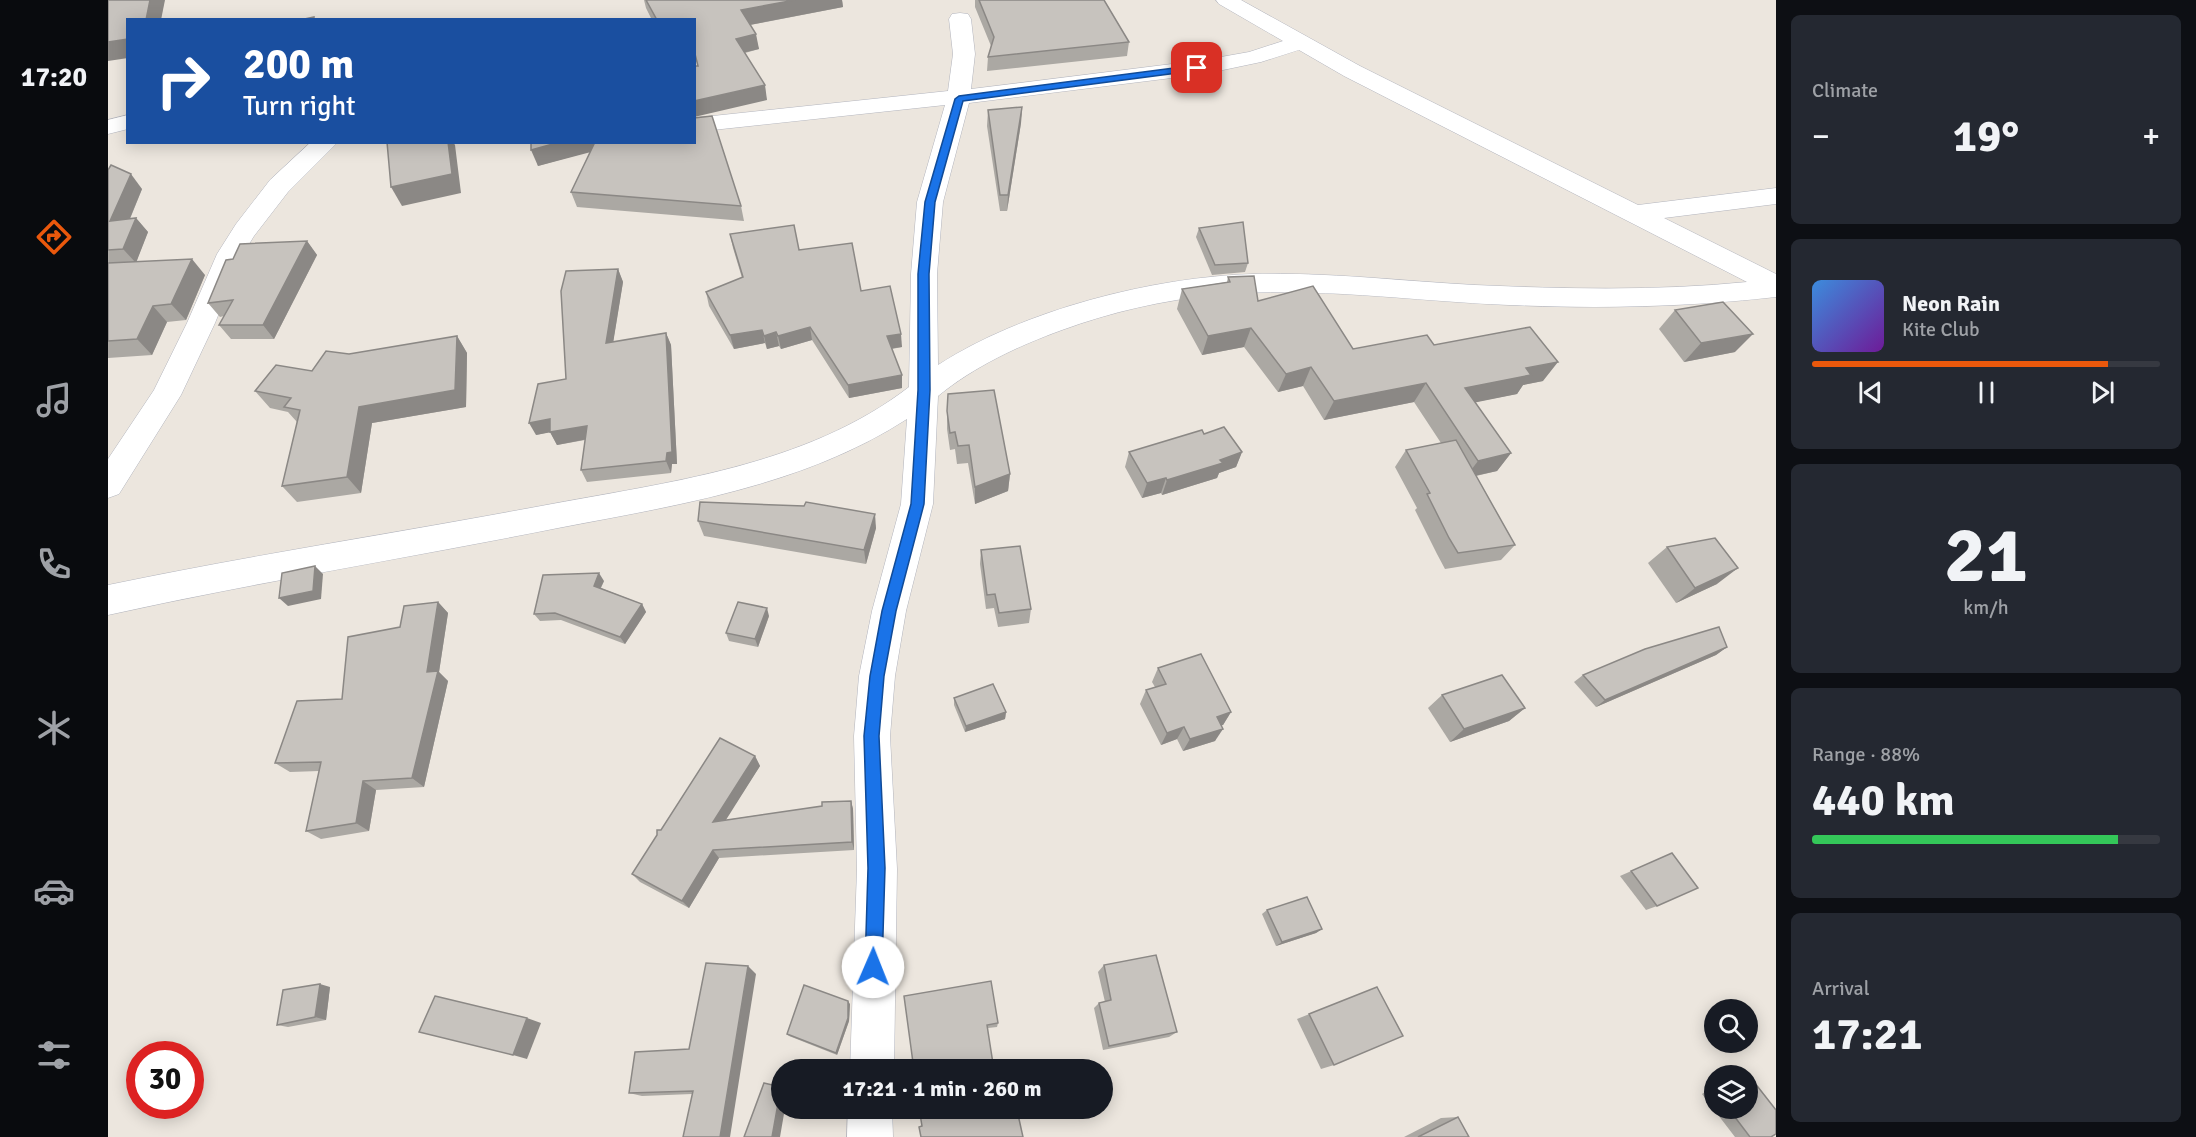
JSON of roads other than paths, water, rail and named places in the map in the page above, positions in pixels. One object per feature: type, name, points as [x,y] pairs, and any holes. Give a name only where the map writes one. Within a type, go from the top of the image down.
[{"type":"street","points":[[1227,0],[1362,76],[1638,213],[1776,287]]},
{"type":"street","points":[[872,1059],[876,868],[872,736],[877,676],[889,611],[917,504],[924,390],[924,274],[930,202],[959,99],[964,54],[960,19]]},
{"type":"street","points":[[696,125],[870,105],[959,99],[1239,62],[1268,55],[1301,42]]},
{"type":"street","points":[[108,127],[126,122]]},
{"type":"street","points":[[108,485],[166,395],[201,323],[230,254],[245,230],[279,186],[324,144]]},
{"type":"street","points":[[1638,213],[1776,196]]},
{"type":"street","points":[[108,600],[360,550],[694,492],[817,453],[858,434],[898,411],[964,363],[1060,321],[1131,301],[1209,285],[1324,284],[1474,294],[1552,296],[1688,295],[1776,287]]},
{"type":"street","points":[[870,1119],[870,1137]]}]
